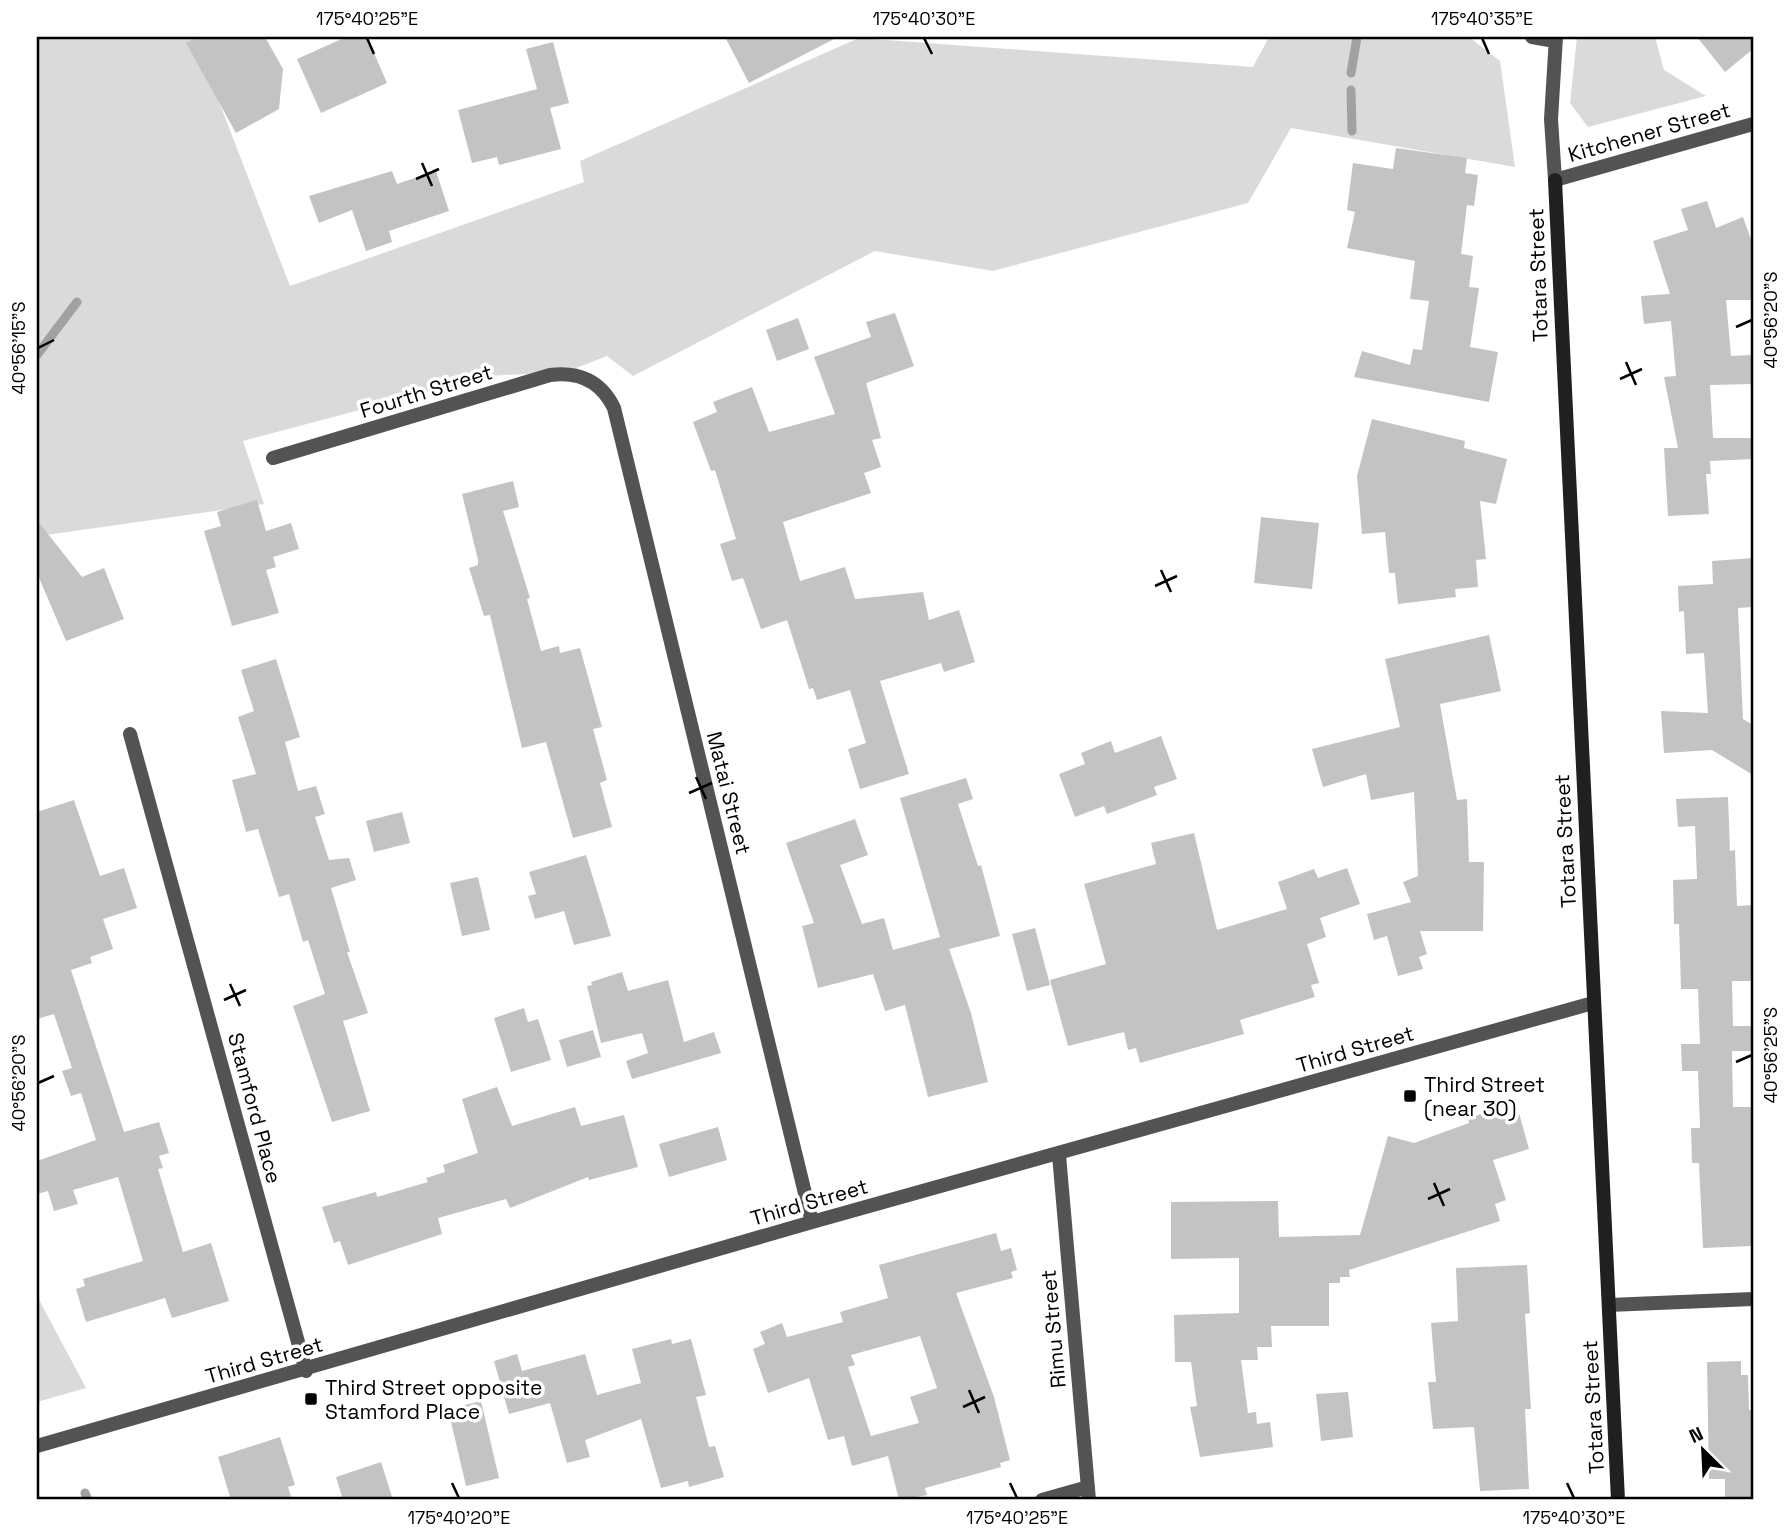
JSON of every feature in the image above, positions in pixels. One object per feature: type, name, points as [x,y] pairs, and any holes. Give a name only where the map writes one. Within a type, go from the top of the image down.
[{"type":"street","points":[[1532,37],[1555,39],[1551,119],[1555,180]]},
{"type":"street","name":"Kitchener Street","points":[[1555,180],[1753,124]]},
{"type":"street","name":"Totara Street","points":[[1555,180],[1618,1500]]},
{"type":"street","name":"Fourth Street","points":[[273,458],[550,375],[564,373],[592,381]]},
{"type":"street","name":"Matai Street","points":[[592,381],[609,397],[614,408],[812,1222]]},
{"type":"street","name":"Stamford Place","points":[[130,734],[306,1371]]},
{"type":"street","name":"Third Street","points":[[37,1446],[306,1371],[812,1222],[1059,1155],[1593,1003]]},
{"type":"street","name":"Rimu Street","points":[[1059,1155],[1088,1494]]},
{"type":"street","points":[[1609,1305],[1753,1299]]},
{"type":"street","points":[[1041,1500],[1088,1494]]},
{"type":"shaded area","points":[[37,37],[194,37],[290,286],[584,182],[580,161],[859,38],[1253,67],[1269,37],[1469,37],[1500,61],[1515,167],[1291,128],[1248,203],[993,271],[875,251],[633,376],[607,356],[566,372],[488,376],[243,441],[264,504],[46,535],[37,542]]},
{"type":"shaded area","points":[[1577,37],[1655,37],[1664,70],[1706,96],[1588,127],[1570,103]]},
{"type":"shaded area","points":[[37,1296],[86,1388],[37,1402]]},
{"type":"building","points":[[198,37],[265,37],[283,69],[279,109],[236,133],[186,43]]},
{"type":"building","points":[[346,37],[367,37],[387,83],[321,113],[297,59]]},
{"type":"building","points":[[725,37],[838,37],[749,83]]},
{"type":"building","points":[[1697,37],[1753,37],[1753,49],[1725,72]]},
{"type":"building","points":[[553,42],[569,103],[550,108],[561,149],[499,165],[497,157],[472,163],[458,110],[537,89],[526,49]]},
{"type":"building","points":[[1396,148],[1467,158],[1465,173],[1478,175],[1474,206],[1467,205],[1461,254],[1473,256],[1469,287],[1479,288],[1470,347],[1498,352],[1489,402],[1354,377],[1362,351],[1410,365],[1413,349],[1422,350],[1429,301],[1410,299],[1415,261],[1347,248],[1355,212],[1347,210],[1353,163],[1393,169]]},
{"type":"building","points":[[392,171],[397,184],[436,171],[449,211],[389,231],[392,242],[366,251],[352,210],[319,223],[309,196]]},
{"type":"building","points":[[1707,201],[1716,228],[1743,217],[1753,245],[1753,300],[1726,300],[1731,356],[1751,355],[1752,384],[1710,385],[1713,438],[1753,438],[1753,459],[1710,461],[1711,474],[1706,474],[1709,514],[1668,516],[1664,448],[1678,448],[1664,377],[1676,376],[1671,321],[1644,324],[1641,296],[1670,294],[1653,241],[1688,230],[1681,209]]},
{"type":"building","points":[[895,313],[914,366],[866,383],[881,438],[872,440],[881,467],[864,473],[871,493],[783,522],[800,581],[845,567],[855,599],[923,592],[929,620],[959,610],[975,662],[944,672],[941,663],[880,681],[909,774],[860,789],[848,749],[866,743],[850,690],[817,700],[813,688],[809,689],[787,620],[761,629],[743,578],[732,581],[720,544],[736,539],[715,470],[711,471],[693,422],[717,412],[713,402],[752,387],[769,432],[835,414],[814,357],[871,337],[866,322]]},
{"type":"building","points":[[798,318],[809,349],[777,361],[766,330]]},
{"type":"building","points":[[1372,419],[1465,441],[1464,448],[1507,459],[1496,504],[1480,501],[1486,559],[1476,560],[1478,587],[1455,589],[1456,597],[1398,604],[1395,573],[1389,573],[1385,532],[1362,534],[1357,476]]},
{"type":"building","points":[[513,481],[519,507],[503,511],[530,598],[527,599],[541,651],[559,646],[560,653],[580,648],[602,727],[593,729],[607,780],[600,783],[612,827],[573,838],[546,742],[522,748],[490,615],[484,616],[469,568],[478,565],[478,560],[462,494]]},
{"type":"building","points":[[257,500],[266,531],[291,523],[299,549],[273,557],[276,567],[266,570],[279,613],[232,626],[204,531],[221,526],[217,512]]},
{"type":"building","points":[[1261,517],[1319,523],[1312,589],[1254,583]]},
{"type":"building","points":[[37,520],[82,577],[104,568],[124,619],[66,641],[37,573]]},
{"type":"building","points":[[1753,558],[1753,607],[1738,608],[1743,719],[1753,725],[1753,775],[1712,750],[1664,753],[1661,711],[1708,713],[1704,653],[1686,654],[1684,611],[1679,612],[1678,586],[1713,584],[1712,561]]},
{"type":"building","points":[[1489,635],[1501,691],[1440,704],[1457,800],[1467,799],[1469,862],[1484,862],[1483,931],[1420,931],[1427,954],[1419,957],[1423,969],[1398,976],[1387,936],[1374,940],[1367,914],[1411,902],[1403,882],[1418,876],[1414,792],[1371,800],[1366,774],[1323,787],[1312,749],[1400,727],[1385,659]]},
{"type":"building","points":[[276,659],[300,737],[285,742],[298,791],[316,786],[325,814],[315,817],[329,860],[349,858],[356,880],[331,888],[350,952],[347,952],[368,1013],[343,1021],[370,1111],[332,1122],[293,1006],[325,994],[308,940],[303,942],[289,894],[279,897],[258,829],[246,832],[232,780],[256,774],[238,717],[254,711],[241,670]]},
{"type":"building","points":[[1161,736],[1177,779],[1154,787],[1157,795],[1107,814],[1104,806],[1075,817],[1059,774],[1085,764],[1081,753],[1111,741],[1115,753]]},
{"type":"building","points":[[966,778],[973,799],[958,804],[978,866],[981,865],[1000,936],[949,949],[971,1013],[988,1082],[928,1097],[905,1005],[885,1011],[873,974],[818,988],[802,926],[814,923],[786,843],[855,819],[868,855],[840,865],[862,924],[884,918],[893,950],[940,937],[900,798]]},
{"type":"building","points":[[1728,797],[1730,851],[1735,850],[1737,906],[1753,905],[1753,981],[1732,981],[1733,1026],[1753,1026],[1753,1051],[1732,1051],[1733,1107],[1753,1107],[1753,1246],[1703,1248],[1699,1163],[1692,1163],[1691,1128],[1700,1128],[1698,1071],[1682,1071],[1681,1044],[1700,1044],[1698,989],[1681,989],[1679,924],[1674,924],[1673,880],[1697,879],[1695,826],[1678,827],[1676,799]]},
{"type":"building","points":[[74,800],[100,876],[124,868],[137,908],[103,919],[113,949],[90,957],[92,963],[71,970],[124,1132],[159,1122],[169,1153],[159,1156],[163,1168],[158,1169],[183,1252],[211,1243],[229,1301],[172,1318],[165,1298],[86,1322],[76,1289],[85,1286],[83,1279],[143,1261],[118,1177],[73,1190],[78,1204],[54,1211],[48,1191],[37,1194],[37,1161],[96,1140],[81,1093],[71,1096],[62,1071],[72,1068],[54,1014],[37,1019],[37,812]]},
{"type":"building","points":[[402,812],[410,843],[374,852],[366,821]]},
{"type":"building","points":[[1194,833],[1217,930],[1287,909],[1278,882],[1314,869],[1318,878],[1347,868],[1360,904],[1320,918],[1326,937],[1307,944],[1319,983],[1311,985],[1315,997],[1240,1020],[1244,1034],[1140,1063],[1136,1048],[1128,1050],[1124,1032],[1068,1046],[1050,980],[1106,964],[1084,884],[1156,864],[1151,843]]},
{"type":"building","points":[[586,855],[611,936],[574,945],[564,911],[535,919],[528,896],[536,894],[529,872]]},
{"type":"building","points":[[478,877],[490,930],[462,936],[450,883]]},
{"type":"building","points":[[1035,928],[1050,985],[1027,991],[1012,934]]},
{"type":"building","points":[[622,972],[628,991],[668,980],[684,1042],[714,1032],[721,1053],[632,1079],[626,1061],[648,1053],[642,1033],[601,1043],[587,986],[592,985],[591,982]]},
{"type":"building","points":[[524,1008],[528,1022],[538,1019],[551,1060],[511,1072],[494,1018]]},
{"type":"building","points":[[593,1030],[601,1057],[567,1067],[559,1040]]},
{"type":"building","points":[[497,1087],[512,1126],[575,1107],[581,1126],[624,1115],[638,1167],[589,1180],[588,1177],[510,1208],[506,1199],[438,1218],[442,1234],[348,1265],[340,1241],[334,1243],[322,1207],[376,1192],[377,1197],[428,1182],[426,1178],[445,1172],[443,1165],[478,1153],[462,1099]]},
{"type":"building","points":[[1499,1109],[1501,1118],[1519,1113],[1529,1149],[1493,1160],[1506,1200],[1495,1204],[1500,1221],[1349,1270],[1350,1277],[1340,1277],[1340,1283],[1329,1283],[1329,1326],[1271,1326],[1272,1347],[1257,1347],[1258,1360],[1241,1360],[1248,1413],[1256,1412],[1257,1424],[1270,1422],[1273,1447],[1200,1457],[1190,1407],[1197,1406],[1191,1362],[1175,1362],[1174,1315],[1239,1313],[1239,1258],[1171,1259],[1171,1202],[1278,1201],[1279,1237],[1360,1235],[1388,1136],[1414,1143],[1469,1123],[1468,1118]]},
{"type":"building","points":[[718,1127],[727,1160],[669,1177],[659,1144]]},
{"type":"building","points":[[996,1233],[1001,1251],[1011,1248],[1017,1270],[1011,1272],[1013,1278],[956,1293],[994,1397],[1010,1460],[1000,1463],[1001,1467],[925,1488],[927,1495],[899,1500],[888,1456],[852,1466],[844,1436],[828,1440],[809,1378],[768,1393],[753,1349],[765,1344],[760,1332],[782,1323],[787,1337],[843,1322],[840,1312],[888,1298],[879,1265]],"holes":[[[920,1336],[937,1388],[910,1397],[919,1423],[871,1436],[848,1367],[855,1365],[851,1355]]]},
{"type":"building","points":[[1527,1265],[1530,1313],[1525,1314],[1531,1409],[1525,1409],[1529,1489],[1480,1491],[1474,1427],[1433,1429],[1428,1382],[1436,1382],[1431,1323],[1458,1321],[1456,1268]]},
{"type":"building","points":[[671,1339],[672,1344],[691,1339],[706,1395],[696,1397],[709,1447],[715,1446],[724,1477],[689,1487],[688,1481],[661,1488],[641,1419],[585,1440],[590,1457],[567,1463],[550,1403],[509,1414],[494,1361],[517,1354],[522,1371],[585,1354],[597,1395],[641,1383],[632,1349]]},
{"type":"building","points":[[1741,1361],[1741,1375],[1748,1375],[1749,1410],[1753,1410],[1753,1500],[1725,1500],[1725,1479],[1709,1479],[1707,1362]]},
{"type":"building","points":[[1348,1392],[1353,1437],[1321,1441],[1316,1394]]},
{"type":"building","points":[[481,1401],[499,1478],[466,1486],[448,1409]]},
{"type":"building","points":[[280,1437],[295,1485],[288,1487],[292,1500],[231,1500],[218,1457]]},
{"type":"building","points":[[381,1462],[393,1500],[343,1500],[336,1477]]},
{"type":"waterway","points":[[1351,73],[1357,37]]},
{"type":"waterway","points":[[1351,90],[1352,131]]},
{"type":"waterway","points":[[37,355],[77,302]]},
{"type":"waterway","points":[[85,1493],[88,1500]]},
{"type":"place","name":"Third Street (near 30)","points":[[1410,1096]]},
{"type":"place","name":"Third Street opposite Stamford Place","points":[[311,1399]]}]
